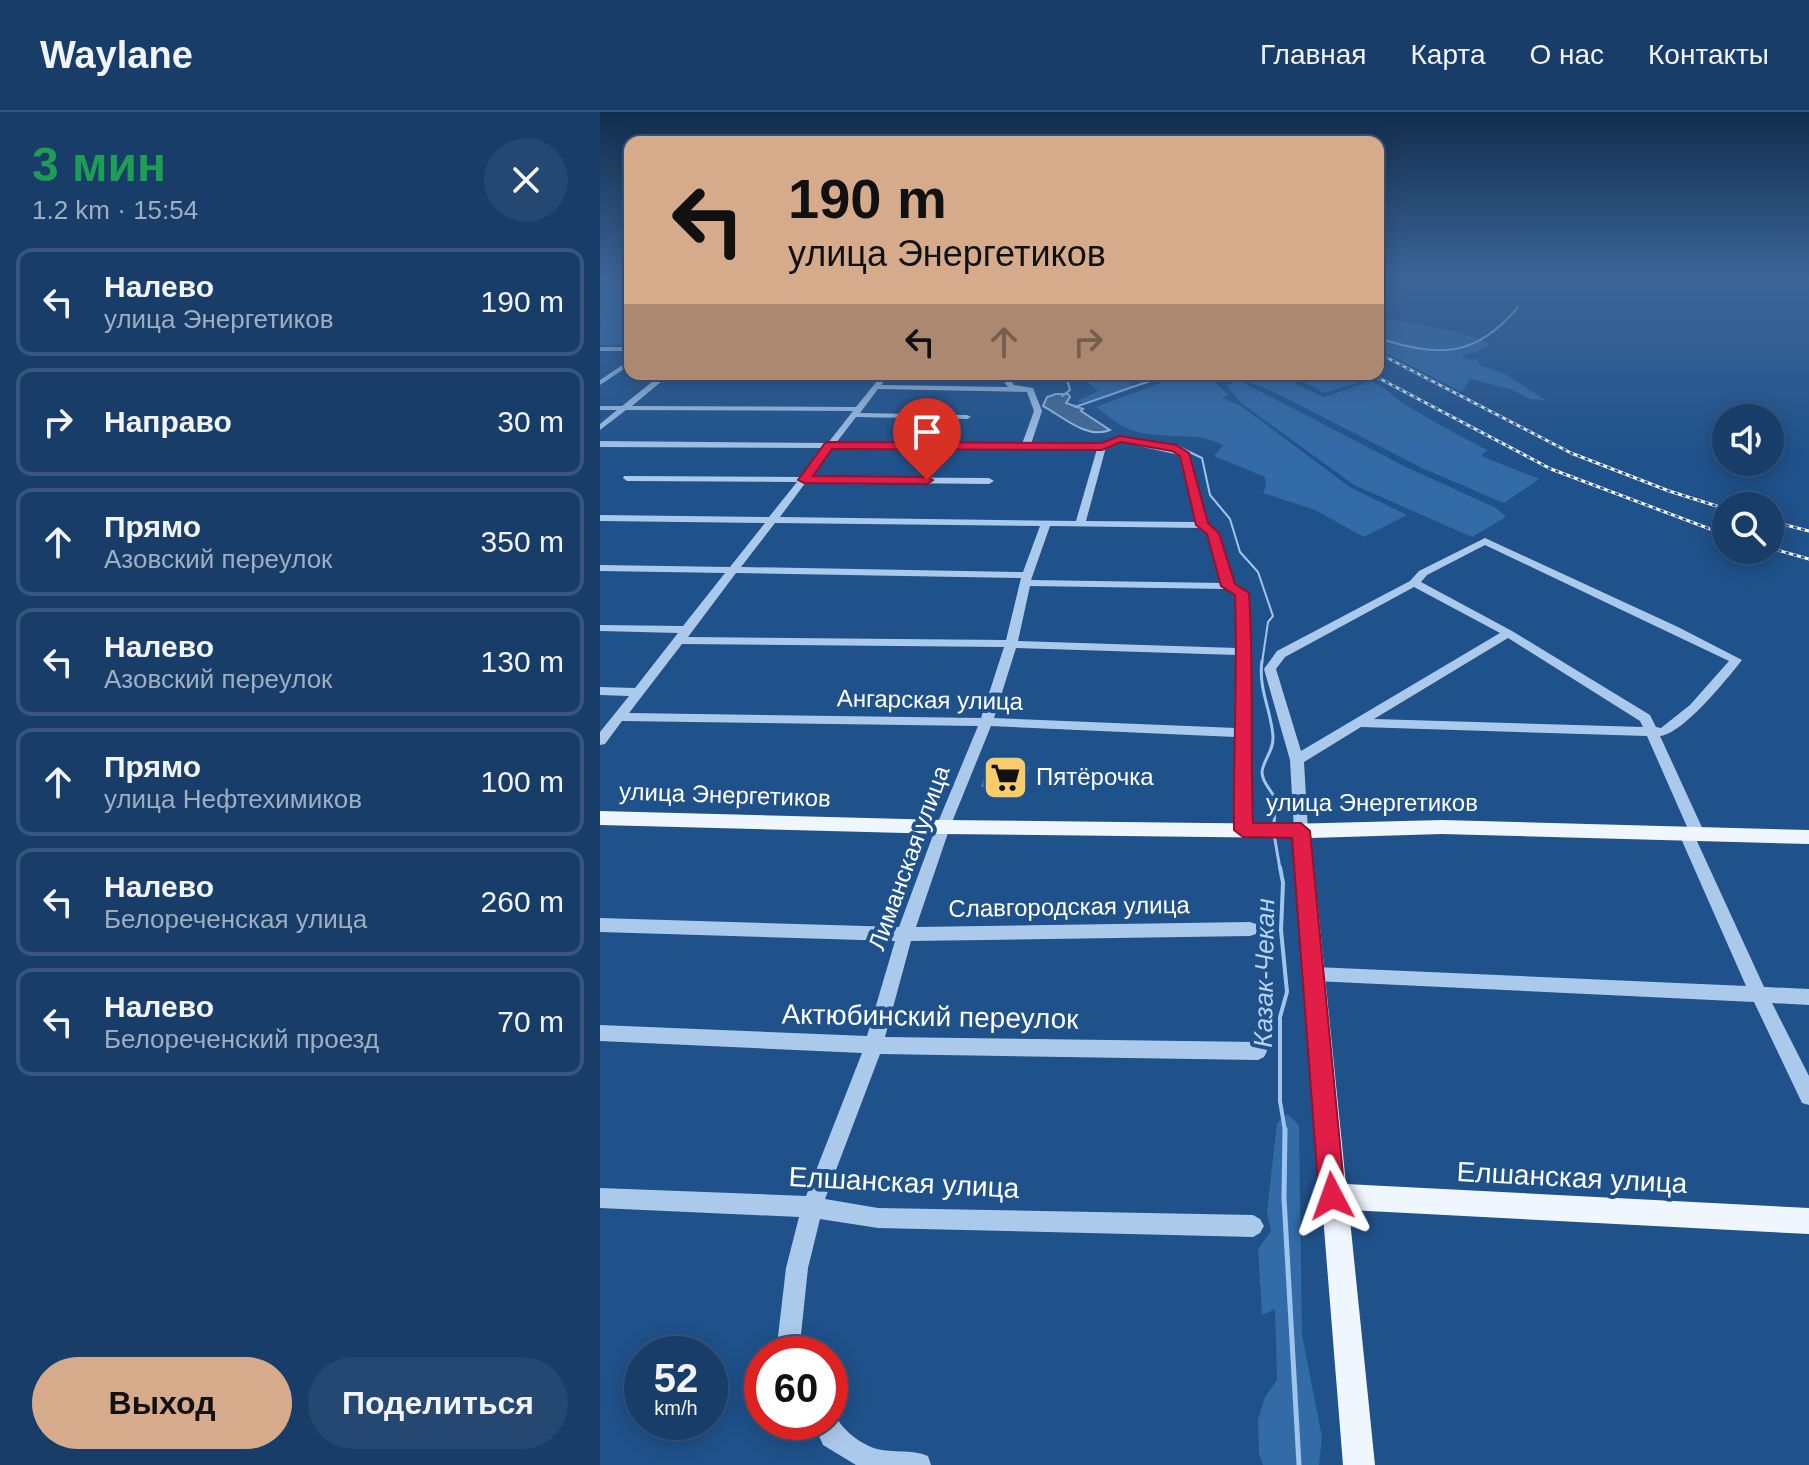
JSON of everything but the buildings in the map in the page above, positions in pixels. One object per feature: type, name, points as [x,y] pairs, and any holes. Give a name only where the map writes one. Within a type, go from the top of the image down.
[{"type":"main road","name":"улица Энергетиков","points":[[600,818],[943,827],[1295,831],[1442,827],[1809,837]]},
{"type":"main road","points":[[1295,831],[1315,974],[1332,1196],[1359,1465]]},
{"type":"main road","name":"Елшанская улица","points":[[1332,1196],[1809,1221]]},
{"type":"street","points":[[600,349],[624,349]]},
{"type":"street","points":[[600,383],[624,366]]},
{"type":"street","points":[[600,428],[659,380]]},
{"type":"street","points":[[600,741],[881,380],[1030,390]]},
{"type":"street","points":[[1007,380],[1012,387],[1030,390]]},
{"type":"street","points":[[1026,445],[1038,411],[1030,390]]},
{"type":"street","points":[[600,408],[967,417]]},
{"type":"street","points":[[600,444],[1102,446],[1124,439],[1181,451],[1185,455],[1202,525]]},
{"type":"street","points":[[1080,524],[1102,446]]},
{"type":"street","points":[[627,478],[989,481]]},
{"type":"street","points":[[600,518],[1202,525],[1213,533],[1228,586]]},
{"type":"street","name":"Лиманская улица","points":[[789,1336],[797,1268],[812,1207],[874,1045],[905,934],[943,827],[986,722],[1046,524]]},
{"type":"street","points":[[1295,831],[1297,760],[1270,669],[1281,654],[1485,541],[1555,577],[1675,628],[1736,660],[1694,708],[1664,732],[1650,734],[1360,723]]},
{"type":"street","points":[[600,568],[1228,586],[1242,593],[1245,652],[1241,733],[1250,830]]},
{"type":"street","points":[[1414,583],[1508,633],[1645,718],[1759,995],[1809,1096]]},
{"type":"street","points":[[600,628],[684,635],[1245,652]]},
{"type":"street","points":[[1297,760],[1508,633]]},
{"type":"street","points":[[600,691],[639,692]]},
{"type":"street","name":"Ангарская улица","points":[[618,717],[986,722],[1241,733]]},
{"type":"street","name":"Славгородская улица","points":[[600,925],[905,934],[1250,929]]},
{"type":"street","points":[[1315,974],[1809,997]]},
{"type":"street","name":"Актюбинский переулок","points":[[600,1033],[874,1045],[1258,1051]]},
{"type":"street","name":"Елшанская улица","points":[[600,1198],[812,1207],[878,1218],[1253,1226]]},
{"type":"street","points":[[838,1440],[872,1461],[919,1465]]},
{"type":"shaded area","points":[[600,340],[624,340],[624,344],[600,345]]},
{"type":"shaded area","points":[[1384,340],[1481,340],[1491,344],[1463,355],[1465,359],[1477,360],[1481,366],[1505,374],[1545,400],[1530,399],[1510,389],[1470,379],[1462,392],[1384,352]]},
{"type":"shaded area","points":[[1086,380],[1126,380],[1133,386],[1082,403],[1078,401],[1098,391]]},
{"type":"shaded area","points":[[1169,380],[1213,380],[1229,395],[1222,398],[1241,406],[1350,487],[1407,515],[1364,537],[1315,510],[1263,493],[1265,477],[1214,456],[1223,445],[1200,438],[1140,433],[1116,422],[1096,407]]},
{"type":"shaded area","points":[[1243,380],[1289,380],[1324,397],[1371,381],[1418,412],[1487,450],[1481,456],[1539,479],[1504,503],[1422,468],[1272,391]]},
{"type":"shaded area","points":[[1300,380],[1367,380],[1324,393]]},
{"type":"shaded area","points":[[1240,381],[1406,467],[1496,508],[1506,517],[1472,537],[1354,485],[1241,403],[1226,385]]},
{"type":"shaded area","points":[[1068,394],[1070,397],[1066,403],[1083,409],[1081,411],[1110,430],[1092,432],[1066,421],[1043,406],[1047,397]]},
{"type":"shaded area","points":[[1287,1114],[1299,1125],[1302,1335],[1322,1437],[1319,1465],[1263,1465],[1259,1455],[1258,1420],[1265,1397],[1277,1380],[1275,1309],[1262,1315],[1258,1249],[1271,1231],[1267,1212],[1277,1123]]},
{"type":"waterway","points":[[1385,340],[1437,350],[1454,349],[1479,340]]},
{"type":"waterway","name":"Казак-Чекан","points":[[1062,396],[1070,390],[1067,380]]},
{"type":"waterway","points":[[1075,407],[1153,380]]},
{"type":"waterway","name":"Казак-Чекан","points":[[1128,438],[1177,446],[1202,458],[1210,495],[1230,519],[1240,552],[1258,572],[1273,616],[1268,622],[1262,663]]},
{"type":"waterway","name":"Казак-Чекан","points":[[1262,661],[1262,680],[1273,736],[1262,772],[1274,798],[1274,826]]},
{"type":"waterway","name":"Казак-Чекан","points":[[1274,834],[1280,869]]},
{"type":"waterway","name":"Казак-Чекан","points":[[1280,867],[1283,883],[1281,930],[1287,992],[1280,1017],[1280,1101],[1285,1131]]},
{"type":"waterway","name":"Казак-Чекан","points":[[1285,1131],[1284,1198],[1299,1465]]},
{"type":"railway","points":[[1384,356],[1571,453],[1712,505]]},
{"type":"railway","points":[[1382,380],[1551,469],[1712,530]]},
{"type":"railway","points":[[1784,525],[1809,531]]},
{"type":"railway","points":[[1784,552],[1809,559]]},
{"type":"place","name":"Пятёрочка","points":[[1005,777]]},
{"type":"route","points":[[927,480],[804,480],[828,446],[1102,446],[1120,439],[1176,449],[1185,455],[1202,525],[1213,533],[1228,586],[1242,593],[1245,652],[1241,733],[1243,830],[1301,831],[1332,1196]]}]
